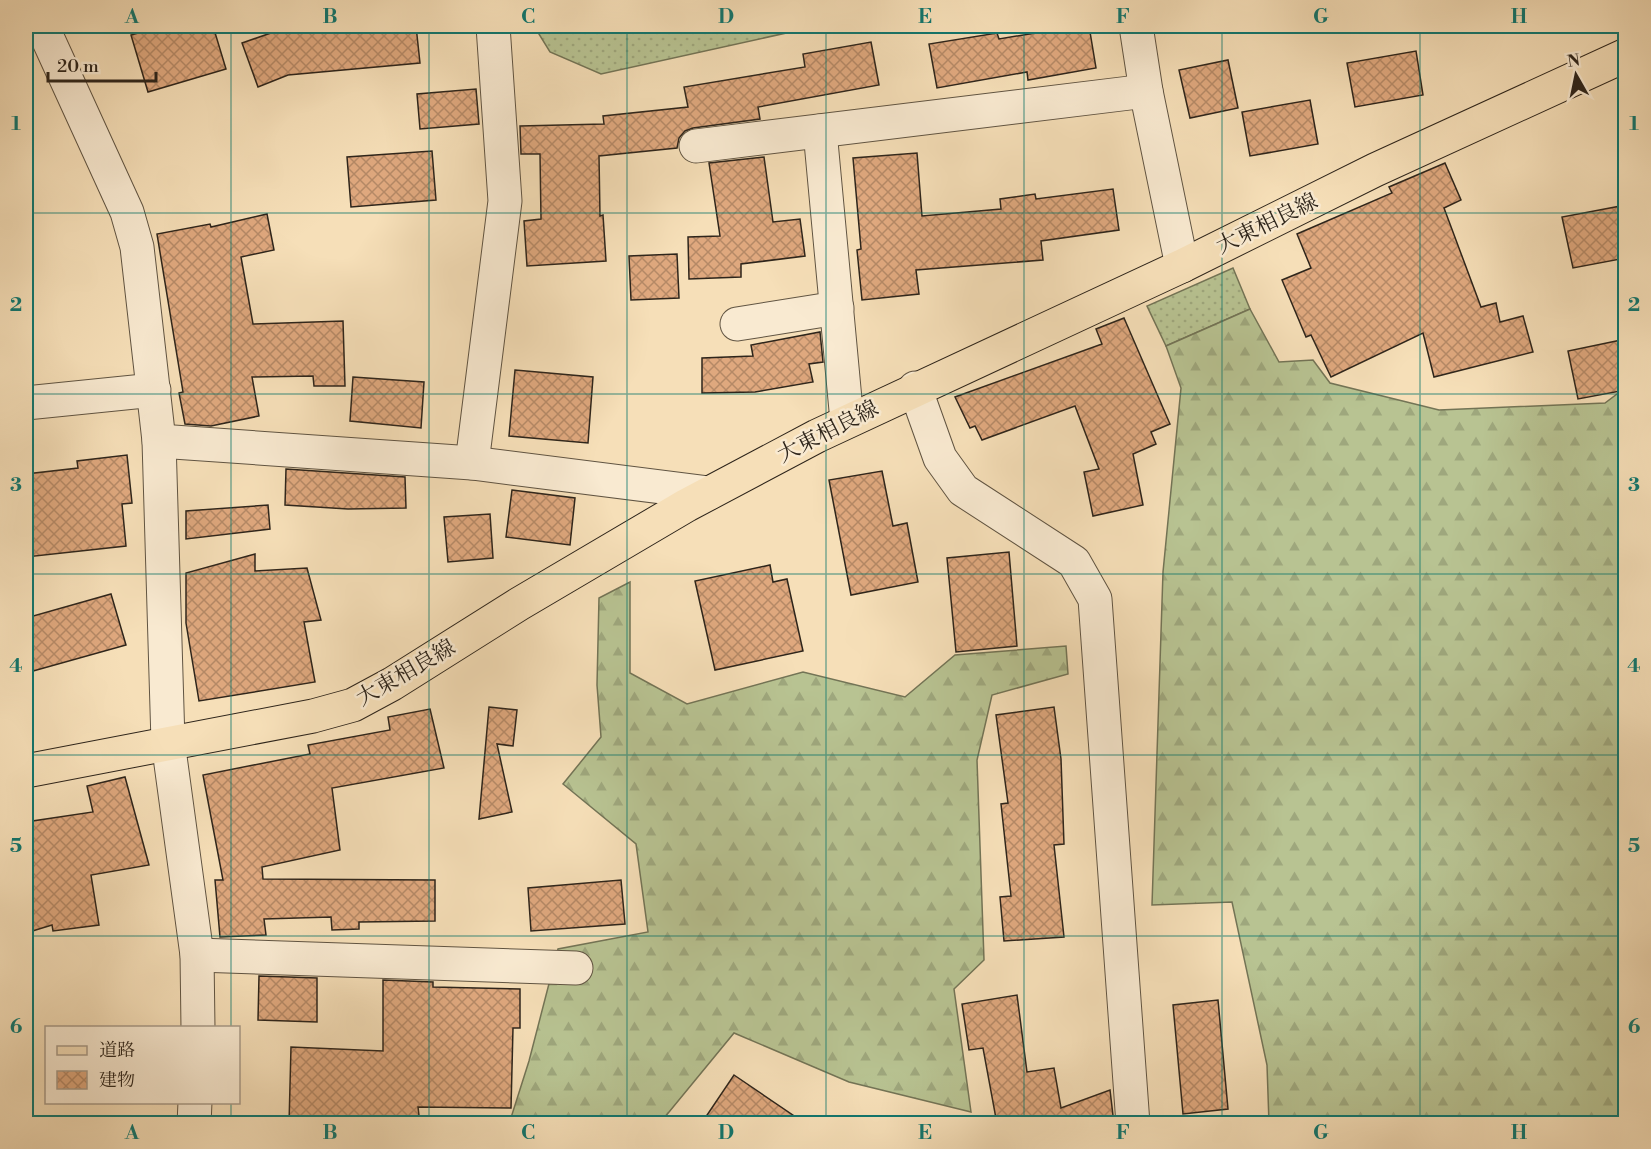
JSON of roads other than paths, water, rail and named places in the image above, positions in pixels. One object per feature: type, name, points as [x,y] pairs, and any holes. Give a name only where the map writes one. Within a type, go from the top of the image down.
[{"type":"main road","name":"大東相良線","points":[[26,771],[313,716],[353,705],[709,493],[847,421],[1182,266],[1375,170],[1626,56]]},
{"type":"street","points":[[42,26],[127,212],[137,247],[159,441],[168,742],[197,955],[198,1026]]},
{"type":"street","points":[[472,463],[505,201],[493,26]]},
{"type":"street","points":[[1136,26],[1146,91],[1182,266]]},
{"type":"street","points":[[696,146],[1146,91]]},
{"type":"street","points":[[820,131],[847,421]]},
{"type":"street","points":[[737,324],[837,308]]},
{"type":"street","points":[[915,388],[940,459],[963,490],[1074,562],[1095,599],[1133,1124]]},
{"type":"street","points":[[26,403],[154,390]]},
{"type":"street","points":[[159,441],[472,463],[709,493]]},
{"type":"street","points":[[197,955],[576,968]]},
{"type":"street","points":[[194,1124],[195,1104]]}]
